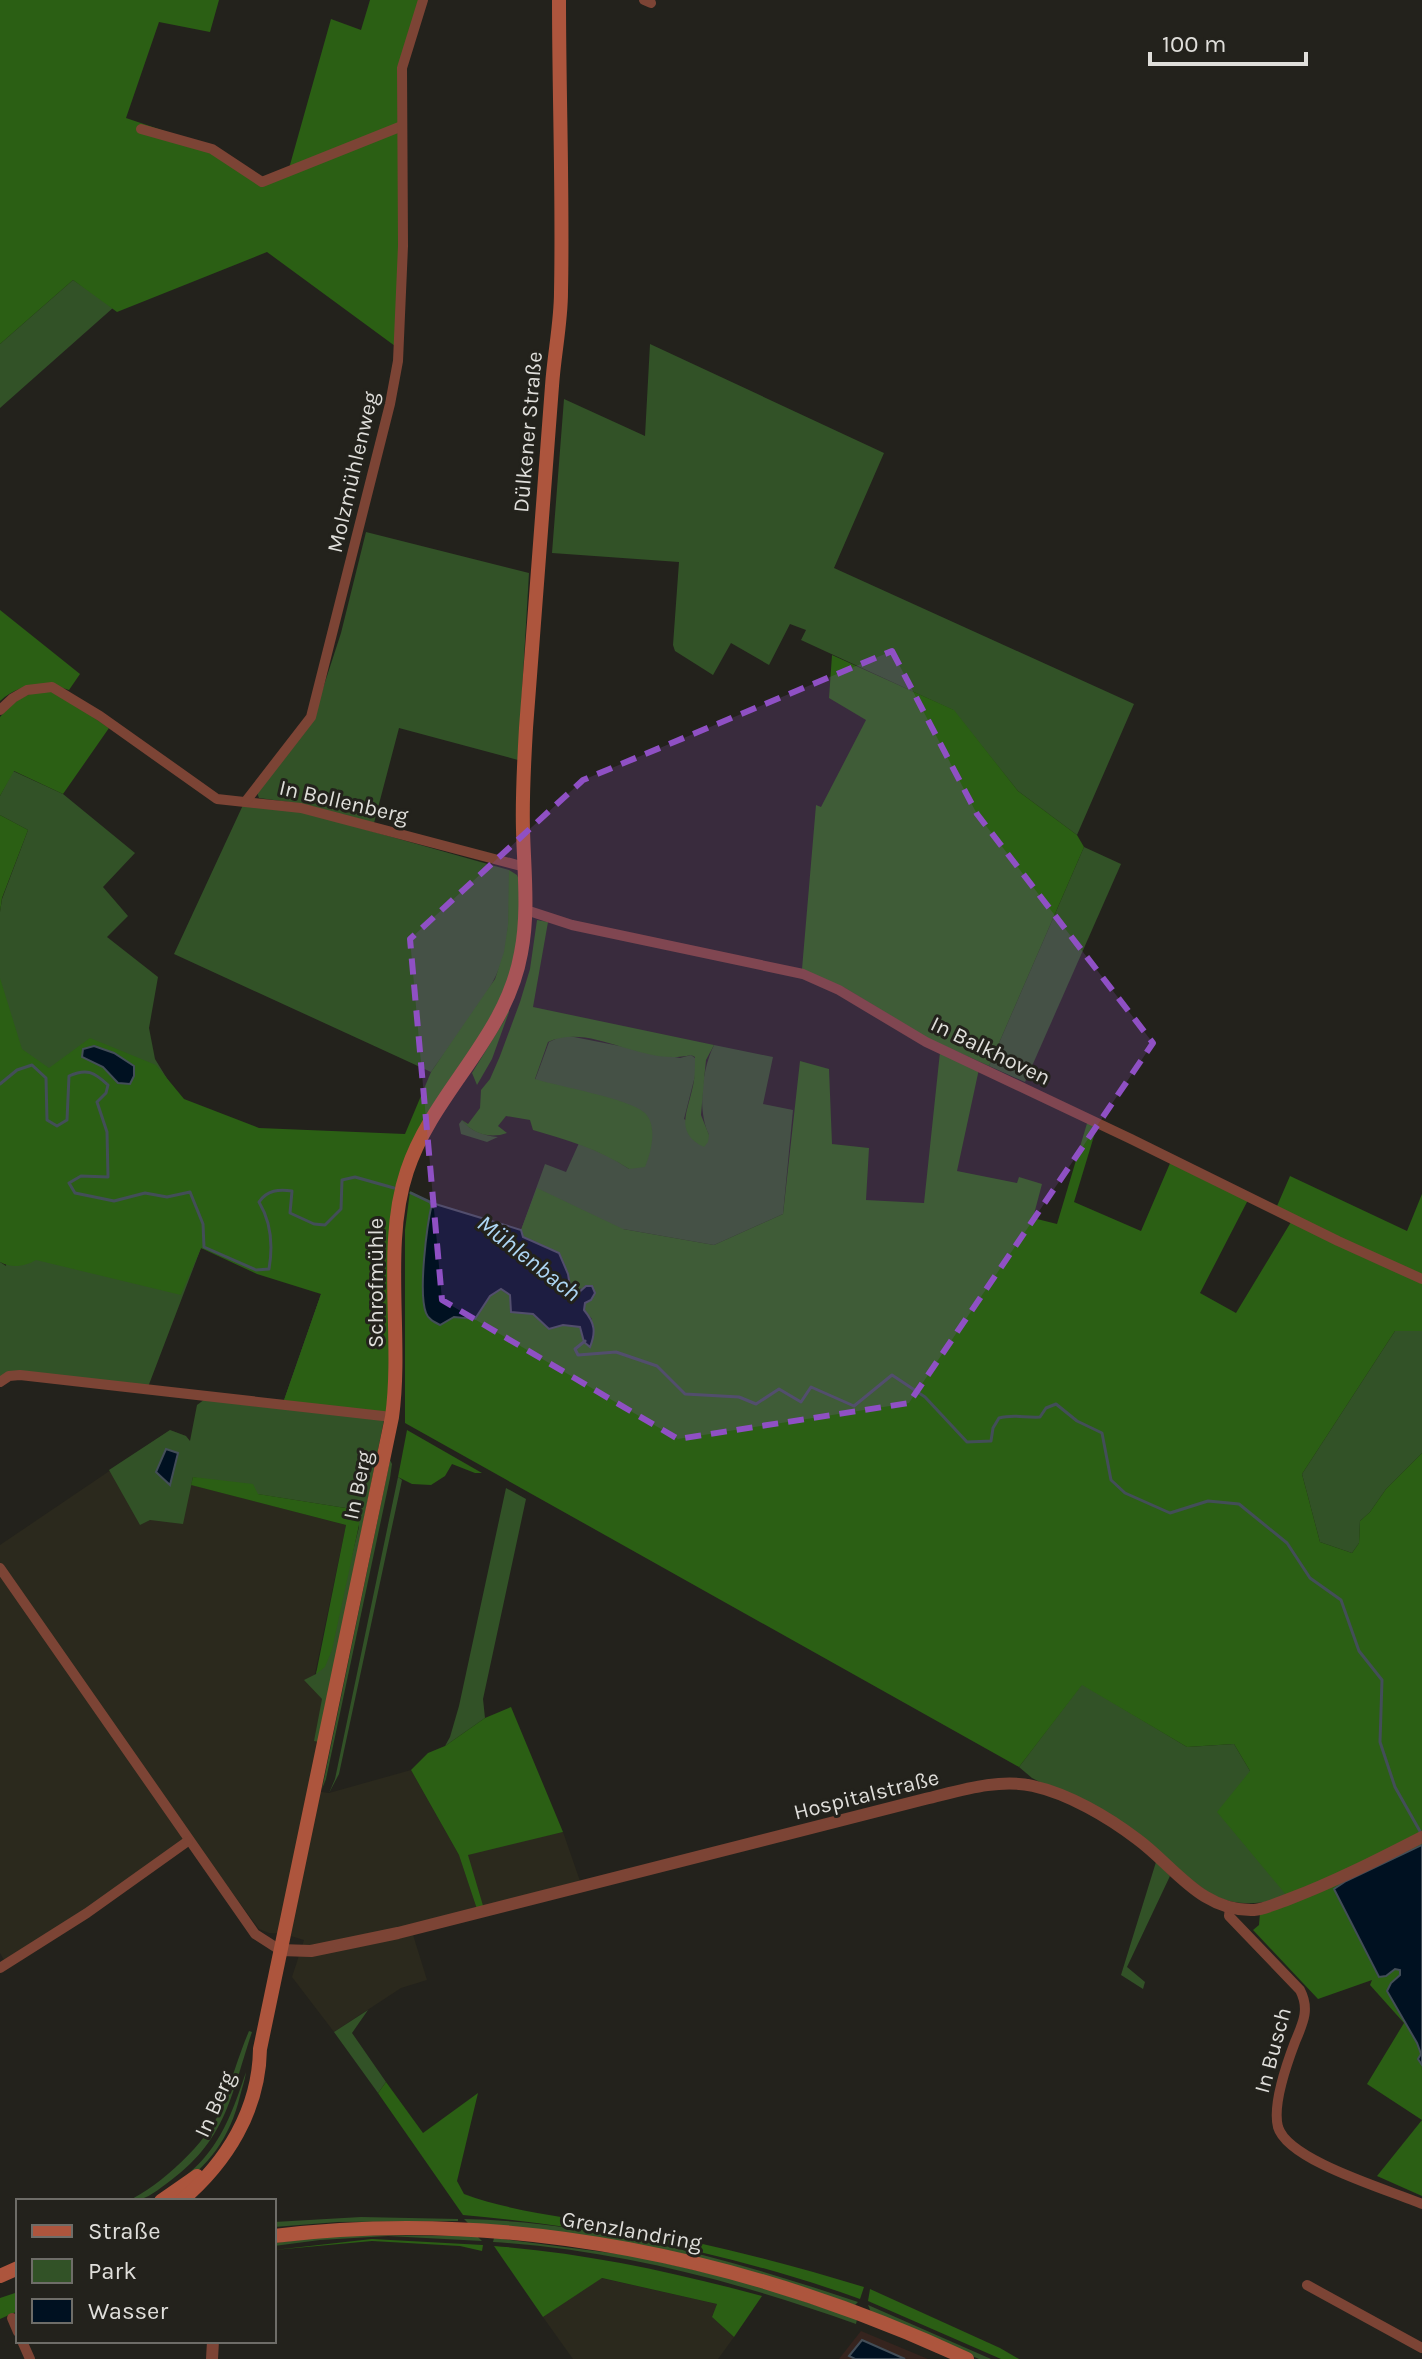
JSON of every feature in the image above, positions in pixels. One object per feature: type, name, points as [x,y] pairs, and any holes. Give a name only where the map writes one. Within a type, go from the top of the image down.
[{"type":"main road","name":"Dülkener Straße","points":[[526,910],[523,774],[561,294],[559,0]]},
{"type":"main road","name":"Schrofmühle","points":[[392,1417],[397,1335],[395,1235],[397,1208],[406,1173],[420,1140],[488,1037],[510,993],[521,957],[526,910]]},
{"type":"main road","name":"In Berg","points":[[164,2199],[194,2178],[225,2142],[260,2049],[392,1417]]},
{"type":"main road","name":"In Berg","points":[[183,2199],[215,2169],[233,2144],[252,2095],[260,2064],[260,2049]]},
{"type":"main road","name":"Grenzlandring","points":[[276,2236],[355,2228],[421,2227],[551,2237],[603,2245],[714,2268],[784,2287],[889,2324],[967,2359]]},
{"type":"street","name":"Molzmühlenweg","points":[[246,801],[311,717],[390,404],[398,361],[402,68],[423,0]]},
{"type":"street","points":[[141,129],[212,149],[262,182],[402,126]]},
{"type":"street","name":"In Bollenberg","points":[[0,710],[27,690],[52,687],[100,716],[217,799],[301,808],[525,867]]},
{"type":"street","name":"In Balkhoven","points":[[526,910],[572,925],[803,974],[839,990],[926,1042],[1422,1279]]},
{"type":"street","points":[[0,1382],[9,1376],[20,1375],[392,1417]]},
{"type":"street","points":[[0,1568],[255,1934],[280,1950]]},
{"type":"street","name":"Hospitalstraße","points":[[280,1950],[311,1951],[398,1933],[925,1799],[998,1785],[1035,1786],[1088,1810],[1139,1840],[1193,1890],[1211,1901],[1253,1910],[1300,1895],[1422,1837]]},
{"type":"street","points":[[0,1968],[87,1913],[188,1841]]},
{"type":"street","name":"In Busch","points":[[1230,1907],[1229,1916],[1300,1990],[1306,2001],[1305,2018],[1285,2068],[1278,2107],[1278,2128],[1283,2138],[1325,2166],[1422,2204]]},
{"type":"street","points":[[1247,1934],[1253,1910]]},
{"type":"street","points":[[1307,2285],[1422,2348]]},
{"type":"street","points":[[12,2318],[16,2327]]},
{"type":"highlighted area","points":[[892,651],[977,814],[1153,1043],[909,1403],[678,1439],[442,1300],[410,939],[583,780]]},
{"type":"shaded area","points":[[170,1430],[186,1436],[192,1485],[346,1525],[312,1688],[328,1705],[308,1790],[329,1793],[411,1770],[459,1855],[563,1832],[580,1881],[410,1925],[427,1980],[401,1988],[334,2032],[292,1977],[304,1940],[259,1929],[191,1837],[79,1914],[4,1960],[0,1953],[0,1545]]},
{"type":"shaded area","points":[[601,2278],[717,2304],[712,2317],[734,2337],[718,2359],[573,2359],[543,2317]]},
{"type":"shaded area","points":[[861,2331],[928,2359],[839,2359]]},
{"type":"green space","points":[[0,0],[219,0],[210,32],[159,22],[126,118],[209,146],[262,180],[288,172],[331,19],[361,30],[370,0],[420,0],[400,68],[400,295],[395,346],[267,252],[117,312],[73,280],[0,344]]},
{"type":"green space","points":[[73,280],[114,307],[0,408],[0,344]]},
{"type":"green space","points":[[650,344],[884,453],[834,568],[1134,704],[1077,835],[1018,791],[953,710],[801,640],[806,630],[790,624],[769,665],[731,643],[713,675],[675,651],[673,645],[679,562],[552,553],[564,399],[645,436]]},
{"type":"green space","points":[[366,532],[529,573],[518,760],[399,728],[374,823],[303,804],[259,798],[257,792],[313,719],[341,633]]},
{"type":"green space","points":[[0,610],[80,674],[69,690],[33,685],[16,690],[0,701]]},
{"type":"green space","points":[[832,655],[954,710],[1018,791],[1077,835],[1084,847],[989,1066],[929,1039],[845,988],[802,969],[816,805],[821,807],[866,720],[829,698]]},
{"type":"green space","points":[[50,690],[109,728],[63,794],[14,771],[0,796],[0,717],[22,698]]},
{"type":"green space","points":[[13,771],[63,794],[135,853],[103,887],[128,916],[107,937],[158,977],[149,1028],[155,1059],[182,1103],[260,1132],[413,1138],[283,1403],[321,1294],[318,1282],[201,1248],[148,1387],[0,1378],[0,1262],[6,1266],[17,1070],[0,983],[0,912],[28,830],[0,815],[0,796]]},
{"type":"green space","points":[[243,805],[300,811],[509,870],[508,931],[500,967],[484,998],[431,1072],[174,954]]},
{"type":"green space","points":[[0,815],[28,830],[2,898],[0,912]]},
{"type":"green space","points":[[1084,847],[1121,864],[1025,1082],[989,1066]]},
{"type":"green space","points":[[509,870],[517,875],[522,887],[521,930],[506,992],[401,1169],[390,1402],[385,1413],[283,1403],[321,1294],[257,1274],[201,1248],[181,1295],[36,1260],[19,1266],[0,1262],[0,978],[22,1049],[49,1068],[90,1038],[156,1065],[184,1099],[259,1128],[405,1134],[431,1072],[495,979],[504,952],[508,925]]},
{"type":"green space","points":[[537,920],[548,922],[533,1007],[714,1045],[706,1060],[704,1080],[701,1115],[709,1135],[704,1147],[689,1135],[685,1122],[694,1082],[695,1057],[654,1055],[582,1037],[565,1037],[548,1042],[535,1079],[624,1102],[645,1113],[652,1132],[645,1167],[629,1169],[570,1141],[533,1130],[530,1120],[506,1116],[498,1126],[507,1133],[495,1135],[476,1132],[462,1120],[468,1124],[480,1108],[481,1090],[490,1079],[500,1056],[530,969]]},
{"type":"green space","points":[[508,1008],[509,1012],[492,1059],[477,1085],[472,1073],[504,1021]]},
{"type":"green space","points":[[564,1035],[680,1058],[691,1055],[695,1058],[695,1076],[684,1119],[709,1135],[703,1114],[702,1090],[714,1045],[773,1057],[763,1104],[793,1110],[783,1214],[714,1245],[623,1229],[541,1323],[521,1230],[545,1164],[566,1172],[579,1143],[629,1169],[629,1105],[535,1080],[549,1042]]},
{"type":"green space","points":[[940,1052],[979,1069],[957,1171],[1017,1183],[1019,1177],[1042,1184],[1033,1218],[1057,1224],[1088,1120],[1097,1126],[1074,1202],[1141,1231],[1171,1161],[1248,1200],[1200,1293],[1236,1313],[1291,1222],[1274,1213],[1290,1176],[1407,1231],[1422,1194],[1422,1331],[1395,1331],[1302,1474],[1320,1542],[1352,1553],[1359,1543],[1360,1521],[1422,1453],[1422,2120],[1367,2084],[1404,2023],[1370,1985],[1372,1980],[1318,1999],[1253,1930],[1259,1925],[1260,1913],[1287,1896],[1217,1812],[1250,1771],[1234,1744],[1187,1747],[1082,1685],[1019,1767],[405,1423],[405,1230],[410,1191],[432,1203],[425,1257],[426,1312],[475,1319],[490,1296],[501,1289],[534,1313],[549,1329],[563,1325],[580,1327],[584,1342],[592,1319],[584,1310],[581,1288],[577,1294],[571,1293],[568,1274],[537,1242],[523,1237],[521,1230],[537,1188],[623,1229],[714,1245],[783,1214],[800,1061],[829,1069],[832,1144],[869,1148],[866,1200],[924,1203]]},
{"type":"green space","points":[[462,1120],[478,1132],[498,1137],[487,1142],[461,1134],[459,1124]]},
{"type":"green space","points":[[1395,1331],[1422,1331],[1422,1453],[1360,1521],[1359,1543],[1352,1553],[1320,1542],[1302,1474]]},
{"type":"green space","points":[[205,1399],[384,1420],[319,1742],[314,1741],[322,1699],[304,1680],[316,1674],[352,1555],[359,1515],[352,1509],[257,1494],[193,1477],[183,1524],[150,1520],[140,1525],[109,1470],[170,1430],[186,1436],[190,1441],[197,1405]]},
{"type":"green space","points":[[407,1430],[482,1473],[452,1464],[445,1476],[431,1485],[412,1484],[398,1477]]},
{"type":"green space","points":[[390,1460],[390,1478],[322,1789]]},
{"type":"green space","points":[[193,1477],[253,1484],[258,1494],[352,1509],[359,1515],[332,1650],[325,1667],[316,1674],[346,1525],[191,1485]]},
{"type":"green space","points":[[398,1477],[402,1480],[339,1774],[329,1793],[335,1779]]},
{"type":"green space","points":[[506,1488],[526,1499],[483,1699],[485,1718],[445,1746],[459,1706]]},
{"type":"green space","points":[[1082,1684],[1187,1747],[1234,1744],[1250,1771],[1287,1897],[1248,1903],[1219,1898],[1109,1817],[1032,1778],[1019,1767]]},
{"type":"green space","points":[[511,1707],[563,1832],[468,1855],[484,1909],[477,1909],[459,1855],[411,1770],[428,1753],[445,1746],[485,1718]]},
{"type":"green space","points":[[1156,1862],[1170,1876],[1127,1967],[1145,1982],[1143,1989],[1121,1975]]},
{"type":"green space","points":[[368,2010],[352,2033],[386,2082],[378,2093],[334,2032]]},
{"type":"green space","points":[[249,2031],[252,2032],[224,2116],[202,2151],[186,2168],[153,2193],[141,2199],[132,2199],[182,2162],[215,2122]]},
{"type":"green space","points":[[246,2072],[236,2111],[216,2150],[186,2181],[162,2198],[154,2199],[202,2161],[230,2115]]},
{"type":"green space","points":[[386,2082],[423,2133],[478,2093],[457,2181],[464,2194],[523,2210],[656,2234],[776,2262],[864,2287],[860,2299],[763,2268],[664,2244],[564,2227],[463,2215],[378,2093]]},
{"type":"green space","points":[[1422,2120],[1422,2196],[1377,2176]]},
{"type":"green space","points":[[361,2217],[458,2219],[276,2227],[276,2222]]},
{"type":"green space","points":[[464,2219],[564,2227],[614,2235],[762,2271],[858,2302],[855,2305],[784,2281],[469,2224]]},
{"type":"green space","points":[[339,2235],[477,2236],[482,2241],[388,2236],[276,2246],[276,2243]]},
{"type":"green space","points":[[494,2238],[634,2256],[742,2281],[857,2319],[856,2324],[678,2270],[586,2252],[493,2242]]},
{"type":"green space","points":[[372,2239],[483,2245],[482,2251],[460,2246],[372,2241],[276,2250]]},
{"type":"green space","points":[[494,2246],[562,2253],[629,2265],[762,2296],[734,2337],[712,2317],[717,2304],[602,2278],[543,2317]]},
{"type":"green space","points":[[870,2289],[1019,2359],[1001,2359],[868,2301]]},
{"type":"green space","points":[[16,2293],[16,2312],[0,2319],[0,2298]]},
{"type":"green space","points":[[868,2305],[991,2359],[979,2359],[871,2312]]},
{"type":"water","points":[[94,1046],[114,1053],[134,1066],[130,1084],[118,1083],[103,1067],[82,1057],[83,1049]]},
{"type":"water","points":[[432,1203],[521,1230],[523,1237],[559,1253],[568,1274],[571,1292],[577,1294],[586,1286],[592,1286],[595,1293],[585,1303],[584,1310],[593,1328],[590,1347],[584,1342],[580,1327],[563,1325],[549,1329],[533,1314],[511,1312],[510,1295],[501,1289],[490,1296],[475,1319],[454,1317],[440,1325],[430,1319],[424,1303],[423,1275]]},
{"type":"water","points":[[166,1449],[178,1453],[170,1485],[156,1472]]},
{"type":"water","points":[[1422,1845],[1422,2065],[1418,2059],[1421,2054],[1417,2043],[1387,1991],[1400,1975],[1400,1970],[1395,1969],[1379,1977],[1334,1889]]},
{"type":"water","points":[[862,2340],[905,2359],[855,2359],[849,2356]]},
{"type":"waterway","name":"Mühlenbach","points":[[0,1084],[17,1070],[32,1065],[46,1078],[47,1120],[57,1126],[67,1120],[69,1076],[86,1072],[99,1077],[108,1085],[106,1093],[97,1102],[107,1132],[108,1177],[81,1176],[69,1183],[75,1193],[114,1201],[145,1193],[167,1197],[190,1192],[203,1224],[204,1247],[256,1270],[269,1269],[271,1243],[259,1202],[266,1195],[278,1190],[292,1191],[290,1213],[314,1224],[325,1225],[341,1209],[342,1180],[355,1177],[394,1188]]},
{"type":"waterway","name":"Mühlenbach","points":[[411,1193],[430,1202],[433,1207]]},
{"type":"waterway","name":"Mühlenbach","points":[[585,1341],[575,1349],[578,1355],[616,1352],[657,1366],[685,1394],[739,1397],[756,1404],[779,1389],[801,1402],[811,1387],[854,1406],[892,1375],[925,1397],[967,1442],[991,1441],[999,1418],[1040,1417],[1046,1408],[1056,1404],[1077,1421],[1102,1433],[1111,1480],[1125,1493],[1170,1513],[1208,1501],[1239,1504],[1287,1543],[1310,1578],[1341,1600],[1359,1651],[1382,1680],[1380,1742],[1395,1787],[1421,1833]]}]
